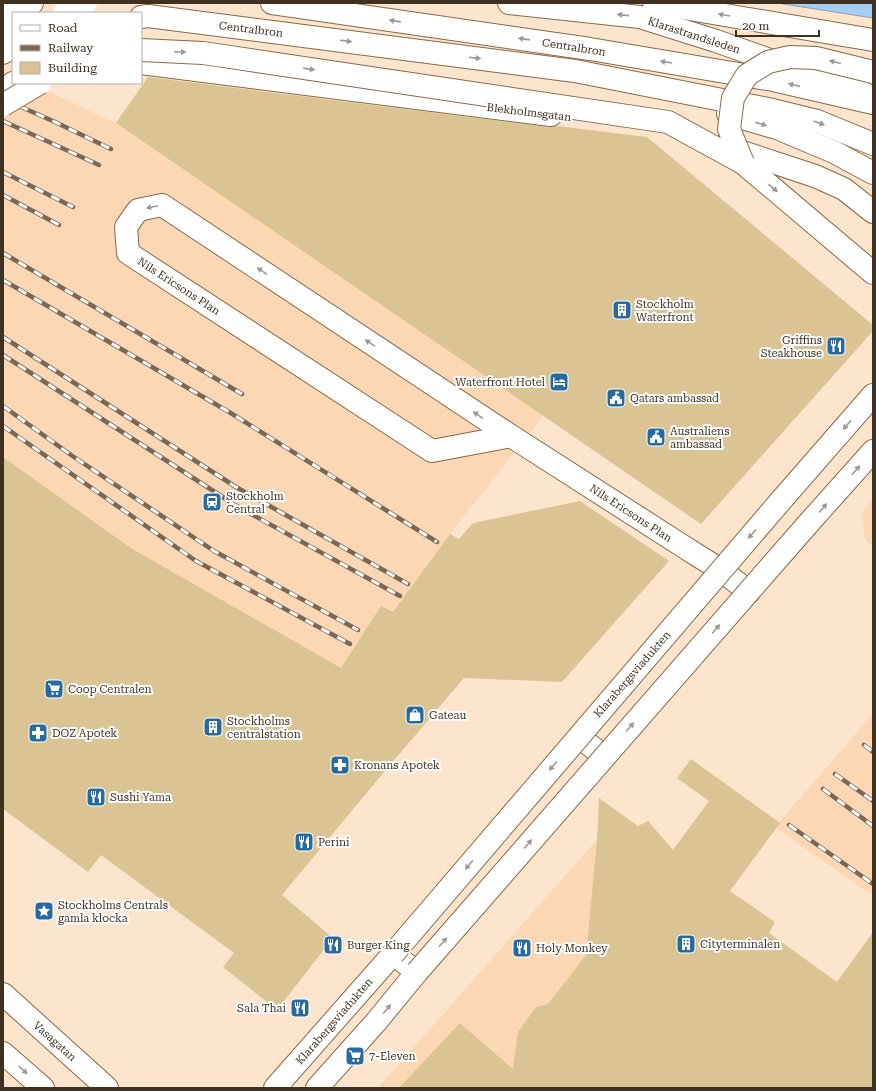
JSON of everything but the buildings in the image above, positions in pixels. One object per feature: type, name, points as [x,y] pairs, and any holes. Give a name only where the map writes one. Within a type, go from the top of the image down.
[{"type":"main road","points":[[3,9],[6,3]]},
{"type":"main road","points":[[21,12],[32,3]]},
{"type":"main road","points":[[67,3],[81,12]]},
{"type":"main road","points":[[66,12],[86,3]]},
{"type":"main road","name":"Centralbron","points":[[272,3],[590,49],[773,80],[873,103]]},
{"type":"main road","name":"Klarastrandsleden","points":[[509,3],[640,17],[716,41],[873,96]]},
{"type":"main road","points":[[654,3],[873,40]]},
{"type":"main road","name":"Centralbron","points":[[142,17],[148,16],[224,25],[575,71]]},
{"type":"main road","points":[[3,29],[12,20]]},
{"type":"main road","points":[[3,53],[12,44]]},
{"type":"main road","points":[[142,50],[203,53],[668,122],[743,163],[873,272]]},
{"type":"main road","name":"Blekholmsgatan","points":[[142,51],[169,67]]},
{"type":"main road","points":[[743,163],[729,129],[733,98],[747,75],[768,62],[790,57],[816,58],[873,72]]},
{"type":"main road","name":"Blekholmsgatan","points":[[142,63],[680,132],[822,179],[844,188],[873,212]]},
{"type":"main road","points":[[575,71],[816,121],[873,144]]},
{"type":"main road","points":[[575,71],[777,128],[834,152],[873,173]]},
{"type":"main road","points":[[3,94],[12,84]]},
{"type":"main road","points":[[3,105],[38,84]]},
{"type":"main road","name":"Nils Ericsons Plan","points":[[511,436],[432,452],[128,253],[126,227],[138,210],[162,205],[511,436],[721,570],[749,592]]},
{"type":"main road","name":"Klarabergsviadukten","points":[[275,1088],[394,954],[721,570],[873,396]]},
{"type":"main road","points":[[317,1088],[376,1022],[417,972],[604,756],[873,451]]},
{"type":"main road","points":[[579,737],[604,756]]},
{"type":"main road","points":[[394,954],[417,972]]},
{"type":"main road","name":"Vasagatan","points":[[7,1004],[107,1088]]},
{"type":"main road","points":[[3,1053],[42,1088]]},
{"type":"shaded area","points":[[3,71],[12,75],[12,84],[31,84],[116,123],[551,406],[450,534],[393,612],[381,606],[341,669],[131,548],[3,457]]},
{"type":"shaded area","points":[[873,500],[873,546],[865,539],[862,512]]},
{"type":"shaded area","points":[[873,714],[873,896],[775,827]]},
{"type":"shaded area","points":[[597,840],[586,955],[548,1004],[536,1007],[518,1032],[572,1088],[378,1088]]},
{"type":"water","points":[[777,3],[873,3],[873,18]]},
{"type":"railway","points":[[3,99],[111,149]]},
{"type":"railway","points":[[3,121],[99,165]]},
{"type":"railway","points":[[3,172],[73,207]]},
{"type":"railway","points":[[3,195],[59,225]]},
{"type":"railway","points":[[3,253],[242,394]]},
{"type":"railway","points":[[3,280],[229,412],[437,542]]},
{"type":"railway","points":[[3,337],[236,487],[408,584]]},
{"type":"railway","points":[[3,355],[235,505],[400,596]]},
{"type":"railway","points":[[3,406],[71,455],[214,551],[358,630]]},
{"type":"railway","points":[[3,426],[196,561],[350,644]]},
{"type":"railway","points":[[864,745],[873,752]]},
{"type":"railway","points":[[835,774],[873,801]]},
{"type":"railway","points":[[823,789],[873,826]]},
{"type":"railway","points":[[789,825],[873,884]]},
{"type":"place","name":"Stockholm Waterfront","points":[[622,310]]},
{"type":"place","name":"Griffins Steakhouse","points":[[836,346]]},
{"type":"place","name":"Waterfront Hotel","points":[[559,382]]},
{"type":"place","name":"Qatars ambassad","points":[[616,398]]},
{"type":"place","name":"Australiens ambassad","points":[[656,437]]},
{"type":"place","name":"Stockholm Central","points":[[212,502]]},
{"type":"place","name":"Coop Centralen","points":[[54,689]]},
{"type":"place","name":"Gateau","points":[[415,715]]},
{"type":"place","name":"Stockholms centralstation","points":[[213,727]]},
{"type":"place","name":"DOZ Apotek","points":[[38,733]]},
{"type":"place","name":"Kronans Apotek","points":[[340,765]]},
{"type":"place","name":"Sushi Yama","points":[[96,797]]},
{"type":"place","name":"Perini","points":[[304,842]]},
{"type":"place","name":"Stockholms Centrals gamla klocka","points":[[44,911]]},
{"type":"place","name":"Cityterminalen","points":[[686,944]]},
{"type":"place","name":"Burger King","points":[[333,945]]},
{"type":"place","name":"Holy Monkey","points":[[522,948]]},
{"type":"place","name":"Sala Thai","points":[[300,1008]]},
{"type":"place","name":"7-Eleven","points":[[355,1056]]}]
